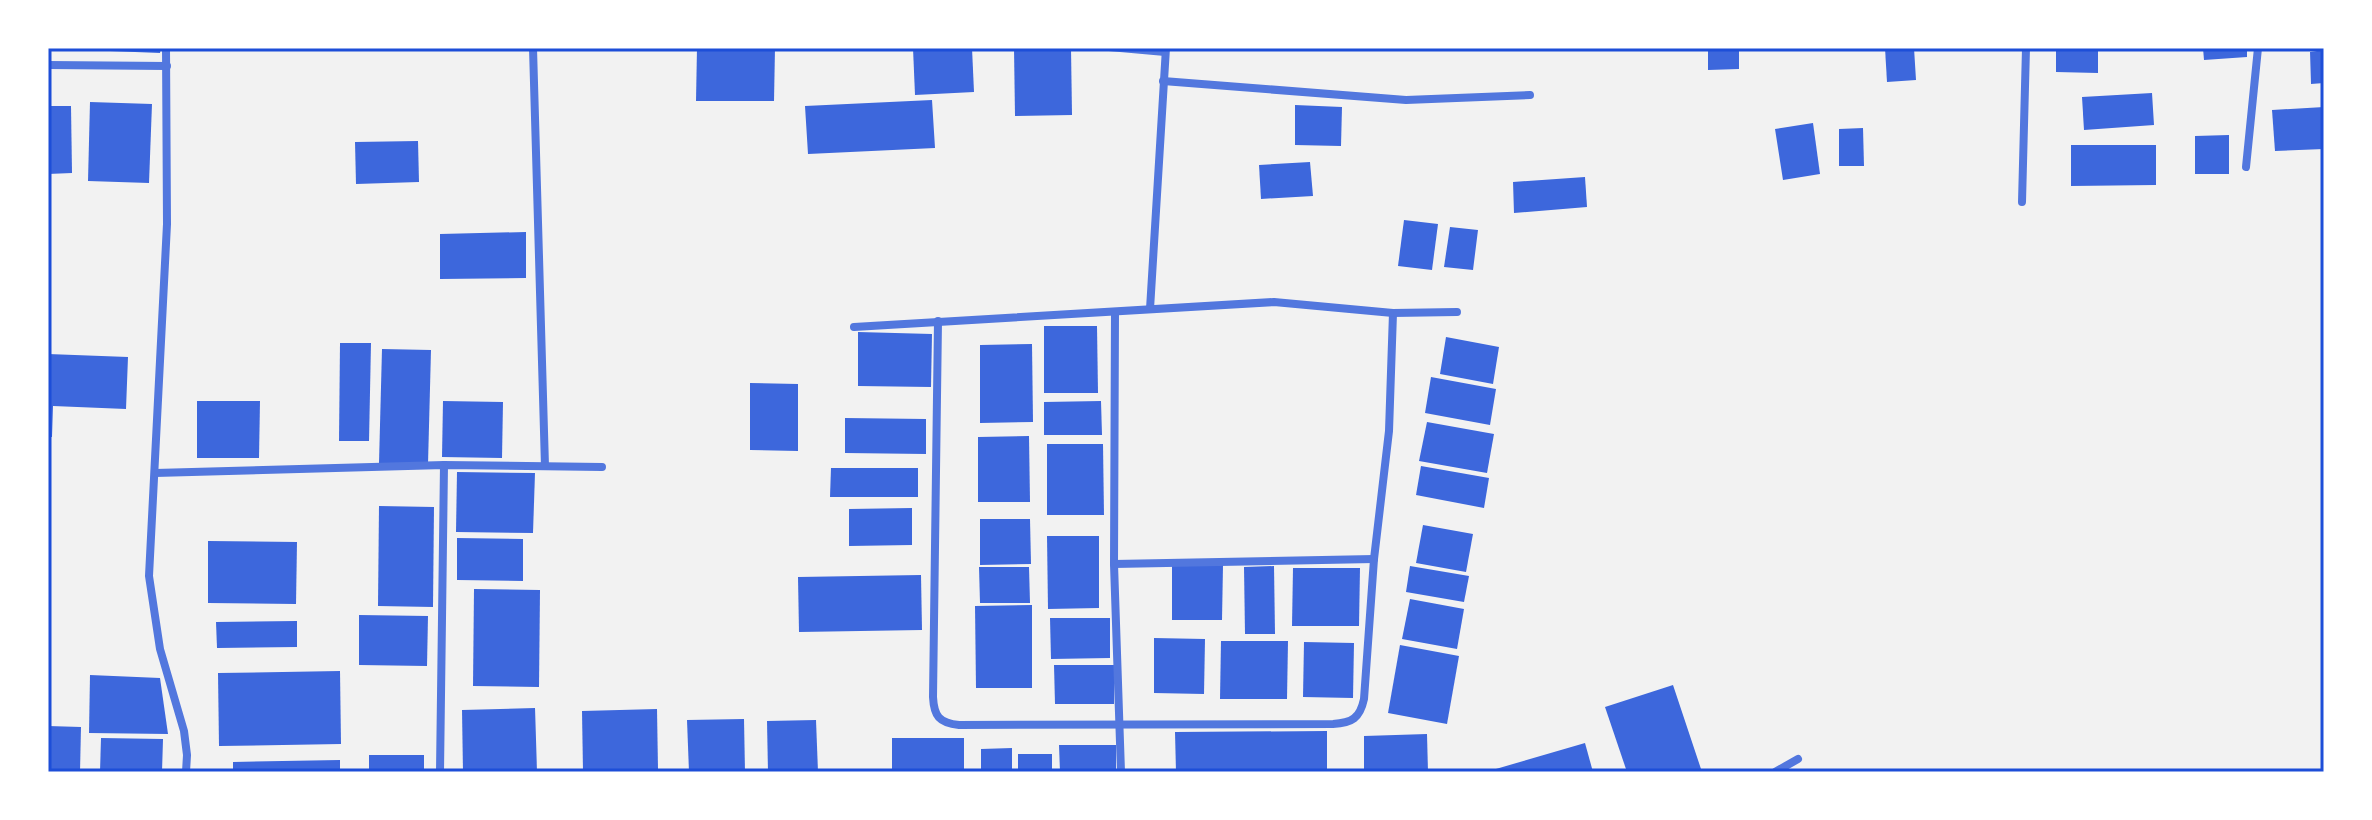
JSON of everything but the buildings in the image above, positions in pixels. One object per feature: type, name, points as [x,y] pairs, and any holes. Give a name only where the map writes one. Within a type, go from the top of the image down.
[{"type":"street","points":[[166,48],[167,224],[149,576],[160,649],[184,731],[186,772]]},
{"type":"street","points":[[533,48],[545,466]]},
{"type":"street","points":[[2022,202],[2026,48]]},
{"type":"street","points":[[2246,167],[2258,48]]},
{"type":"street","points":[[1150,309],[1166,50]]},
{"type":"street","points":[[48,65],[167,66]]},
{"type":"street","points":[[1163,81],[1406,100],[1530,95]]},
{"type":"street","points":[[854,327],[1274,302],[1393,313],[1457,312]]},
{"type":"street","points":[[1115,312],[1114,564],[1121,772]]},
{"type":"street","points":[[938,321],[933,712],[938,719],[959,725],[1333,724],[1353,721],[1362,710],[1364,699],[1374,559],[1389,431],[1393,313]]},
{"type":"street","points":[[155,473],[444,465],[602,467]]},
{"type":"street","points":[[440,772],[444,465]]},
{"type":"street","points":[[1114,564],[1374,559]]},
{"type":"street","points":[[1775,772],[1798,759]]},
{"type":"lane","points":[[1109,48],[1166,50]]}]
